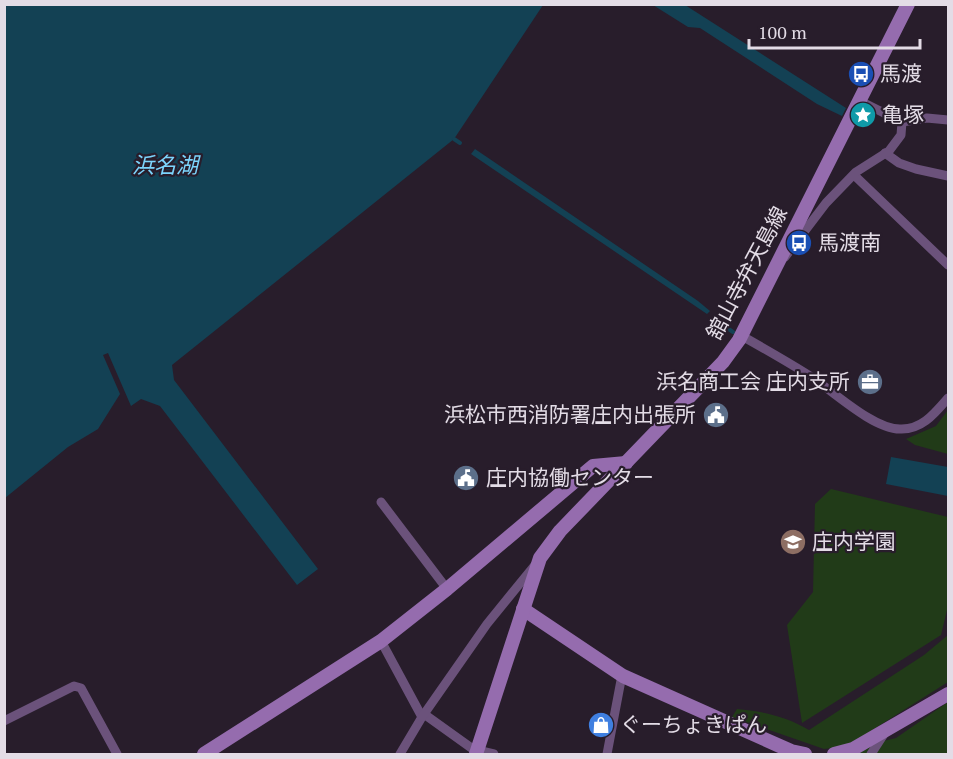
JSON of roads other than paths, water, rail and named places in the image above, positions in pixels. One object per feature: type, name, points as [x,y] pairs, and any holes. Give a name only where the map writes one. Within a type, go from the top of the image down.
[{"type":"street","name":"舘山寺弁天島線","points":[[476,752],[540,558],[560,531],[723,362],[742,336],[778,262],[809,214],[858,100],[908,4]]},
{"type":"street","points":[[858,100],[902,122],[927,118],[948,120]]},
{"type":"street","points":[[809,214],[854,175],[885,153],[901,135],[902,122]]},
{"type":"street","points":[[885,153],[899,163],[948,176]]},
{"type":"street","points":[[854,175],[948,265]]},
{"type":"street","points":[[742,336],[808,375],[891,429],[901,430],[920,425],[948,398]]},
{"type":"street","points":[[204,754],[381,641],[447,589],[593,466],[626,463]]},
{"type":"street","points":[[381,502],[447,589]]},
{"type":"street","points":[[400,754],[423,716],[487,624],[540,558]]},
{"type":"street","points":[[523,609],[622,675],[791,751],[805,754]]},
{"type":"street","points":[[381,641],[423,716],[476,752],[494,754]]},
{"type":"street","points":[[607,754],[622,675]]},
{"type":"street","points":[[4,721],[74,686],[81,687],[117,754]]},
{"type":"street","points":[[834,754],[853,749],[948,694]]},
{"type":"street","points":[[871,754],[886,730]]},
{"type":"water","name":"浜名湖","points":[[5,4],[543,5],[454,139],[172,365],[174,380],[318,569],[297,585],[160,406],[141,399],[131,406],[108,353],[103,355],[120,394],[98,429],[68,447],[5,498]]},
{"type":"water","points":[[653,5],[685,5],[846,108],[842,116],[817,104],[700,28],[688,27]]},
{"type":"water","points":[[475,149],[710,311],[707,314],[471,154]]},
{"type":"water","points":[[891,457],[948,467],[948,496],[886,484]]},
{"type":"waterway","points":[[454,139],[460,143]]},
{"type":"waterway","points":[[714,319],[733,332]]},
{"type":"place","name":"馬渡","points":[[861,74]]},
{"type":"place","name":"亀塚","points":[[863,115]]},
{"type":"place","name":"馬渡南","points":[[799,243]]},
{"type":"place","name":"浜名商工会 庄内支所","points":[[870,382]]},
{"type":"place","name":"浜松市西消防署庄内出張所","points":[[716,415]]},
{"type":"place","name":"庄内協働センター","points":[[466,478]]},
{"type":"place","name":"庄内学園","points":[[793,542]]},
{"type":"place","name":"ぐーちょきぱん","points":[[601,725]]}]
